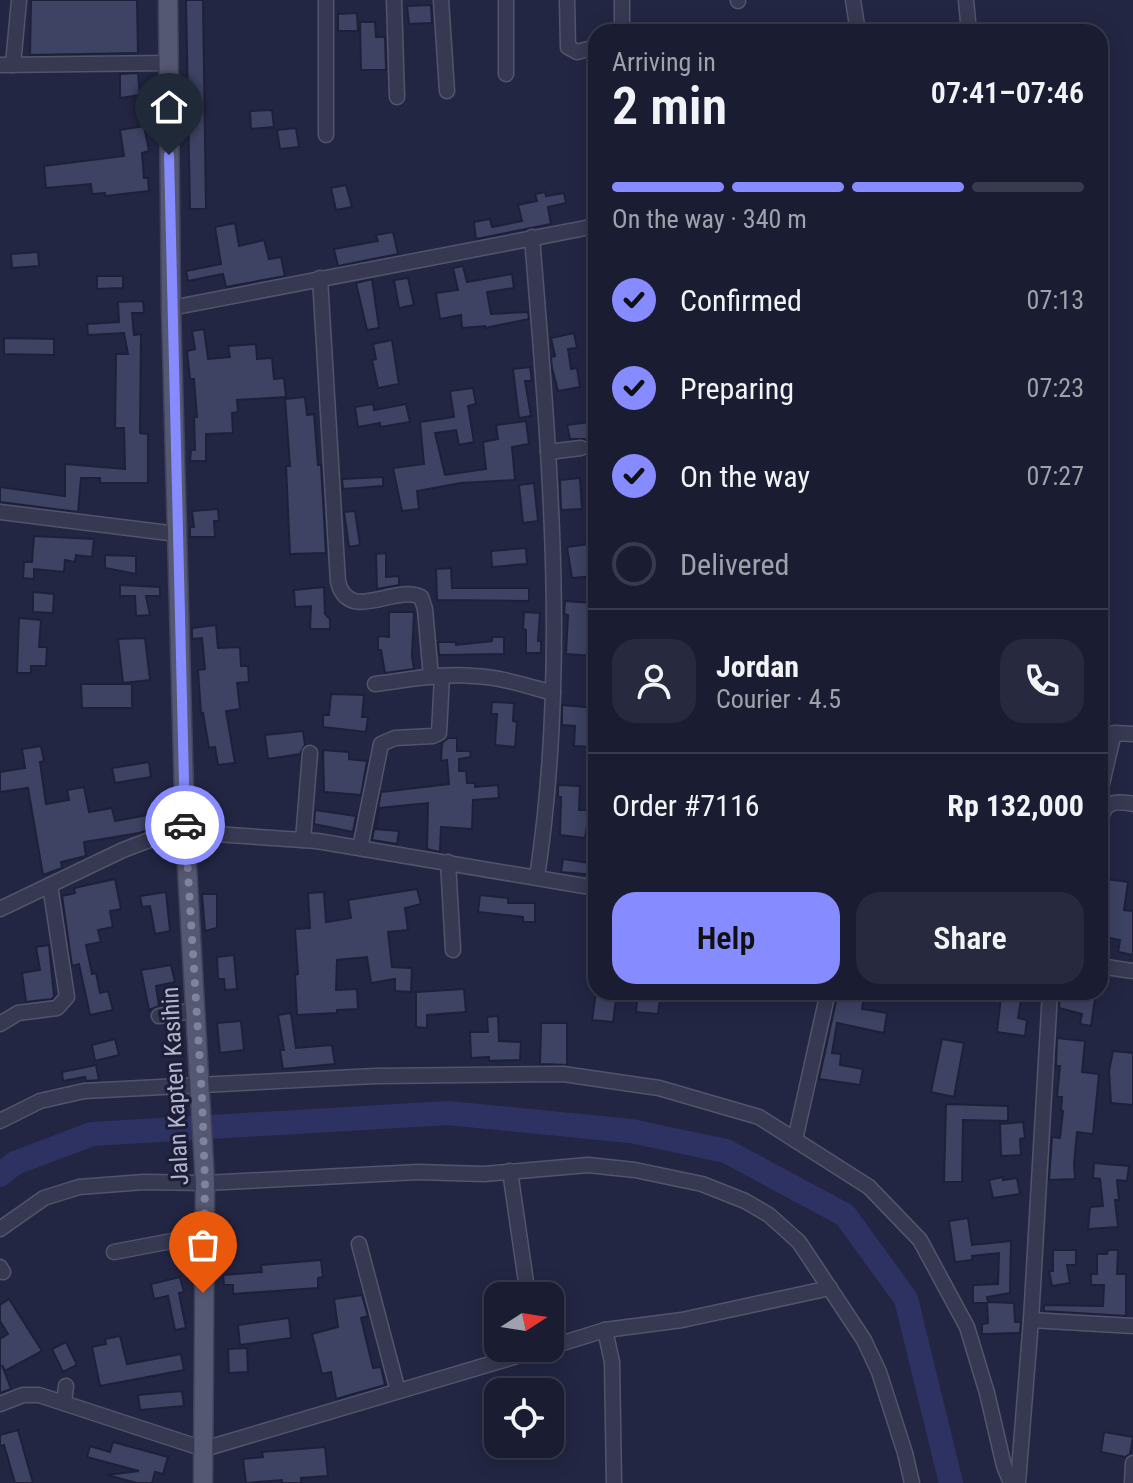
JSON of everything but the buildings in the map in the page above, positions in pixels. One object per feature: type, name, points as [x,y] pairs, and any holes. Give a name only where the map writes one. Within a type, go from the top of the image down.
[{"type":"main road","name":"Jalan Kapten Kasihin","points":[[168,0],[171,308],[185,832],[205,1181],[203,1483]]},
{"type":"street","points":[[19,0],[6,65],[168,63]]},
{"type":"street","points":[[326,0],[326,135]]},
{"type":"street","points":[[394,0],[397,97]]},
{"type":"street","points":[[441,0],[447,91]]},
{"type":"street","points":[[506,0],[506,74]]},
{"type":"street","points":[[567,0],[568,47],[577,52],[588,49]]},
{"type":"street","points":[[622,0],[622,24]]},
{"type":"street","points":[[853,0],[857,24]]},
{"type":"street","points":[[966,0],[968,24]]},
{"type":"street","points":[[171,308],[588,227]]},
{"type":"street","points":[[532,237],[548,452],[553,693],[537,877]]},
{"type":"street","points":[[320,278],[341,593],[345,599],[357,602],[410,594],[421,597],[436,677],[439,733],[389,739],[380,747],[360,848]]},
{"type":"street","points":[[548,452],[581,448]]},
{"type":"street","points":[[0,512],[177,534]]},
{"type":"street","points":[[375,684],[436,677],[491,678],[553,693]]},
{"type":"street","points":[[1108,731],[1133,734]]},
{"type":"street","points":[[303,840],[310,753]]},
{"type":"street","points":[[1108,805],[1121,802],[1133,804]]},
{"type":"street","points":[[0,909],[123,850],[160,836],[185,832],[303,840],[588,887]]},
{"type":"street","points":[[448,862],[453,950]]},
{"type":"street","points":[[0,1024],[18,1013],[57,1008],[67,997],[50,885]]},
{"type":"street","points":[[1108,967],[1133,971]]},
{"type":"street","points":[[795,1140],[826,1000]]},
{"type":"street","points":[[1018,1483],[1050,1000]]},
{"type":"street","points":[[159,1016],[196,1010]]},
{"type":"street","points":[[0,1121],[40,1101],[84,1091],[201,1091],[375,1076],[563,1074],[659,1088],[759,1117],[869,1187],[920,1240],[967,1327],[1011,1483]]},
{"type":"street","points":[[0,1229],[44,1198],[79,1187],[144,1182],[418,1172],[484,1174],[588,1165],[635,1170],[702,1184],[745,1201],[784,1226],[799,1242],[864,1340],[879,1372],[912,1483]]},
{"type":"street","points":[[510,1171],[526,1282]]},
{"type":"street","points":[[114,1252],[203,1235]]},
{"type":"street","points":[[359,1244],[398,1391]]},
{"type":"street","points":[[564,1342],[605,1330],[682,1320],[830,1288]]},
{"type":"street","points":[[1031,1320],[1133,1326]]},
{"type":"street","points":[[605,1330],[612,1362],[614,1483]]},
{"type":"street","points":[[0,1404],[23,1395],[39,1395],[204,1449],[495,1362]]},
{"type":"street","points":[[64,1403],[66,1386]]},
{"type":"street","points":[[1132,1483],[1133,1463]]},
{"type":"waterway","points":[[0,1175],[15,1163],[92,1134],[448,1113],[631,1131],[726,1151],[845,1215],[906,1299],[951,1483]]},
{"type":"way so far","points":[[185,825],[202,1097],[205,1183],[203,1293]]},
{"type":"route","points":[[169,155],[185,825]]}]
